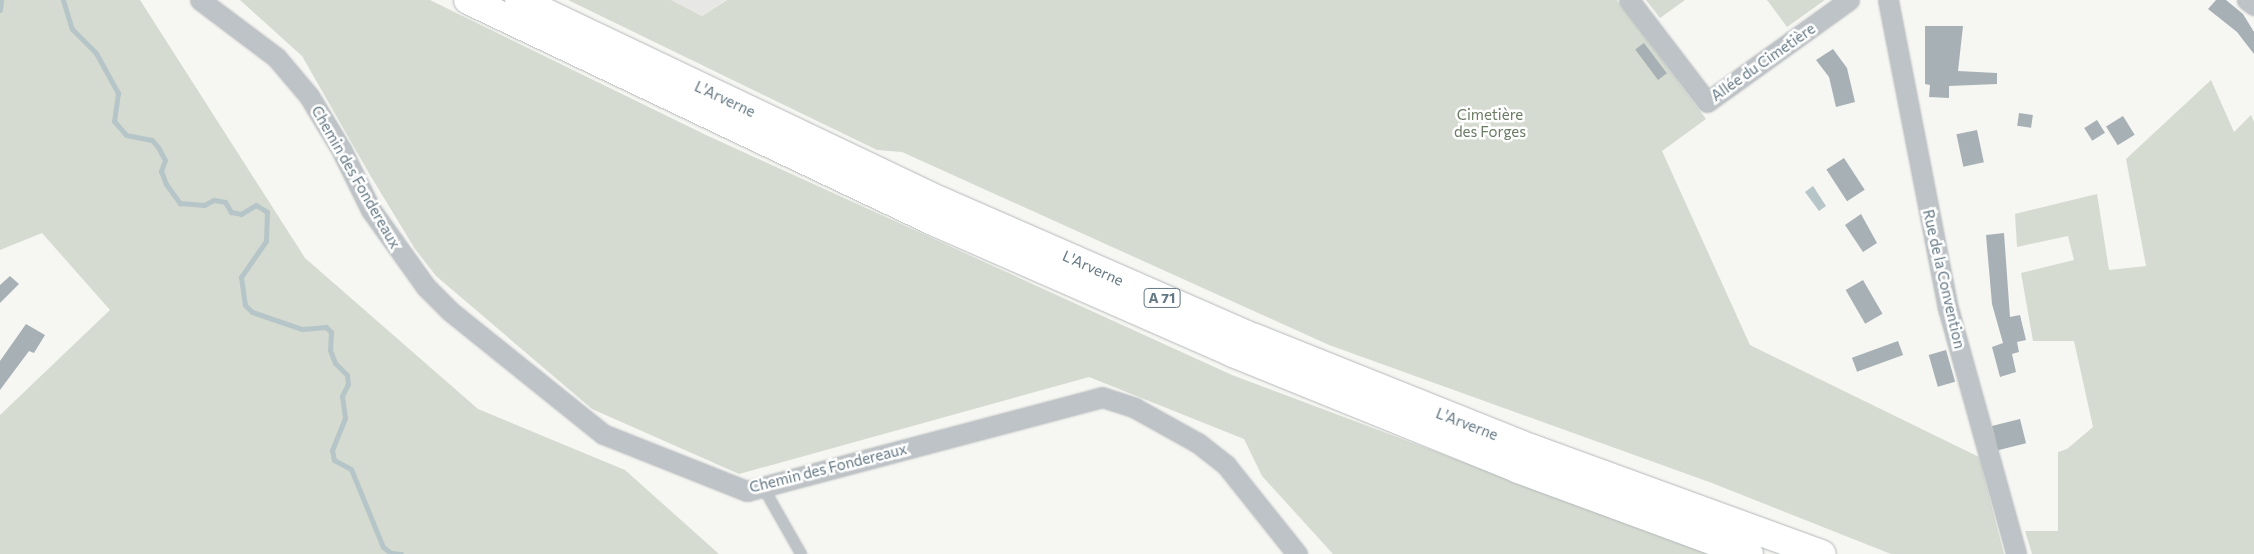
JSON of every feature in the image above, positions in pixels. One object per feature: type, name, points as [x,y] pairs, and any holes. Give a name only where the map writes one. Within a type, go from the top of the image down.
[{"type":"highway","name":"L'Arverne","points":[[468,0],[935,222],[1233,353],[1518,469],[1749,554]]},
{"type":"highway","name":"L'Arverne","points":[[519,0],[944,202],[1255,338],[1533,449],[1822,554]]},
{"type":"street","name":"Chemin des Fondereaux","points":[[200,0],[276,57],[309,96],[395,248],[426,287],[450,311],[603,434],[747,491],[1102,397],[1135,408],[1198,443],[1226,465],[1297,554]]},
{"type":"street","name":"Allée du Cimetière","points":[[1630,0],[1707,102],[1849,0]]},
{"type":"street","name":"Rue de la Convention","points":[[1888,0],[1948,308],[2016,554]]},
{"type":"street","points":[[2247,0],[2254,4]]},
{"type":"lane","points":[[763,487],[801,554]]},
{"type":"shaded area","points":[[671,0],[726,0],[702,16]]},
{"type":"shaded area","points":[[1813,186],[1826,206],[1819,211],[1805,192]]},
{"type":"green space","points":[[0,0],[140,0],[305,258],[478,409],[625,470],[719,554],[0,554],[0,415],[110,310],[42,233],[0,250]]},
{"type":"green space","points":[[240,0],[430,0],[706,135],[1232,375],[1708,554],[1333,554],[1262,476],[1244,439],[1089,377],[739,474],[592,409],[436,276],[415,249],[302,56]]},
{"type":"green space","name":"Cimetière des Forges","points":[[568,0],[671,0],[702,16],[727,0],[1617,0],[1706,119],[1662,151],[1750,345],[1979,457],[2004,554],[1891,554],[1712,483],[1329,345],[902,152],[877,150]]},
{"type":"green space","points":[[1646,0],[1685,0],[1660,18]]},
{"type":"green space","points":[[1767,0],[1825,0],[1787,27]]},
{"type":"green space","points":[[2211,80],[2234,132],[2251,115],[2254,122],[2254,554],[2032,554],[2025,531],[2058,531],[2058,452],[2067,449],[2093,427],[2074,341],[2033,341],[2021,273],[2074,260],[2068,236],[2017,247],[2015,214],[2097,194],[2109,270],[2146,266],[2126,159]]},
{"type":"building","points":[[2216,0],[2226,0],[2243,14],[2254,32],[2254,54],[2237,32],[2208,9]]},
{"type":"building","points":[[1925,26],[1963,26],[1958,71],[1997,73],[1997,84],[1949,86],[1949,98],[1929,97],[1930,85],[1925,84]]},
{"type":"building","points":[[1644,43],[1667,73],[1658,80],[1635,50]]},
{"type":"building","points":[[1833,49],[1847,68],[1855,102],[1836,107],[1829,77],[1816,60]]},
{"type":"building","points":[[2019,113],[2033,115],[2031,128],[2017,126]]},
{"type":"building","points":[[2123,116],[2135,135],[2118,145],[2106,127]]},
{"type":"building","points":[[2097,120],[2105,133],[2092,141],[2084,128]]},
{"type":"building","points":[[1977,130],[1984,162],[1963,167],[1956,134]]},
{"type":"building","points":[[1844,158],[1865,190],[1847,201],[1826,169]]},
{"type":"building","points":[[1861,214],[1877,243],[1863,252],[1845,225]]},
{"type":"building","points":[[2004,233],[2010,317],[2020,315],[2026,340],[2017,342],[2019,352],[2012,354],[2016,372],[2000,377],[1992,347],[2003,343],[1992,304],[1986,235]]},
{"type":"building","points":[[10,276],[19,284],[0,303],[0,285]]},
{"type":"building","points":[[1863,280],[1882,314],[1865,324],[1846,290]]},
{"type":"building","points":[[26,324],[45,335],[34,353],[29,351],[0,390],[0,361]]},
{"type":"building","points":[[1898,341],[1903,355],[1857,372],[1852,358]]},
{"type":"building","points":[[1946,350],[1955,382],[1938,387],[1929,355]]},
{"type":"building","points":[[2020,419],[2026,443],[1998,450],[1992,426]]},
{"type":"waterway","points":[[0,10],[1,0]]},
{"type":"waterway","points":[[63,0],[72,29],[96,53],[118,93],[114,121],[126,135],[152,140],[158,147],[165,160],[161,171],[166,184],[180,203],[204,205],[214,200],[225,202],[231,212],[241,214],[256,205],[267,212],[266,241],[241,277],[245,305],[252,312],[302,329],[326,327],[331,332],[330,350],[335,363],[347,375],[348,384],[342,396],[345,418],[332,450],[334,460],[351,469],[383,547],[391,553],[401,554]]}]
